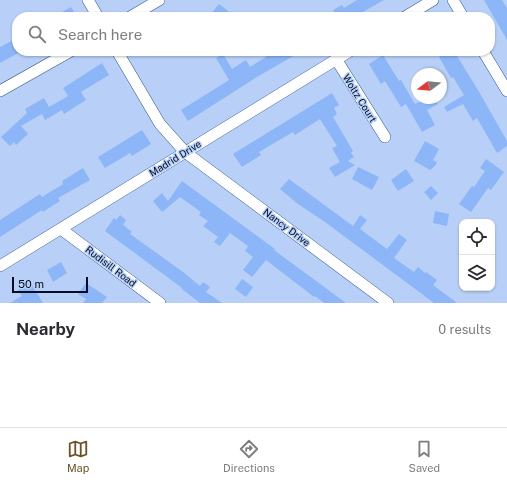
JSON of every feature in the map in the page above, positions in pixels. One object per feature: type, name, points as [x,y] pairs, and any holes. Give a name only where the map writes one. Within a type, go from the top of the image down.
[{"type":"street","points":[[88,0],[95,12]]},
{"type":"street","points":[[139,12],[159,0]]},
{"type":"street","points":[[413,12],[433,0]]},
{"type":"street","points":[[453,0],[460,12]]},
{"type":"street","points":[[0,91],[62,56]]},
{"type":"street","name":"Nancy Drive","points":[[120,56],[160,124],[185,152],[388,303]]},
{"type":"street","name":"Madrid Drive","points":[[0,266],[341,56]]},
{"type":"street","points":[[486,56],[507,91]]},
{"type":"street","name":"Woltz Court","points":[[336,59],[384,137]]},
{"type":"street","name":"Rudisill Road","points":[[61,229],[160,303]]},
{"type":"building","points":[[357,0],[384,0],[363,12],[334,12],[333,10],[342,5],[344,8]]},
{"type":"building","points":[[484,0],[502,0],[507,8],[507,40],[495,19],[495,12],[491,12]]},
{"type":"building","points":[[219,4],[229,12],[212,12]]},
{"type":"building","points":[[71,7],[74,12],[62,12]]},
{"type":"building","points":[[12,41],[13,56],[0,63],[0,47]]},
{"type":"building","points":[[224,56],[232,69],[246,60],[250,67],[267,56],[293,56],[257,77],[188,121],[181,110],[229,80],[216,58]]},
{"type":"building","points":[[384,56],[411,97],[411,104],[438,104],[427,110],[435,125],[422,132],[406,104],[401,107],[385,81],[381,84],[369,64]]},
{"type":"building","points":[[457,56],[507,141],[507,146],[497,153],[477,118],[473,121],[463,104],[447,112],[444,107],[464,95],[453,77],[451,78],[447,68],[445,68],[439,57]]},
{"type":"building","points":[[102,63],[109,75],[81,92],[86,100],[64,114],[62,110],[45,120],[42,114],[21,126],[28,134],[16,145],[14,142],[10,146],[1,137],[27,113],[25,109],[44,98],[49,107],[68,96],[63,88]]},
{"type":"building","points":[[332,93],[339,105],[334,108],[337,114],[333,117],[353,151],[351,153],[354,157],[348,161],[355,165],[335,177],[329,168],[340,162],[332,148],[337,146],[320,119],[295,135],[293,132],[259,152],[261,155],[242,167],[233,154]]},
{"type":"building","points":[[142,130],[151,144],[132,156],[130,153],[105,168],[98,157]]},
{"type":"building","points":[[425,141],[439,149],[433,160],[437,162],[430,170],[414,161]]},
{"type":"building","points":[[486,159],[504,172],[491,190],[488,188],[471,212],[459,204],[472,186],[474,187],[485,171],[480,168]]},
{"type":"building","points":[[358,167],[379,177],[372,190],[352,179]]},
{"type":"building","points":[[83,168],[90,180],[58,198],[60,201],[43,212],[42,210],[0,237],[0,220],[40,194],[42,197],[63,184],[62,181]]},
{"type":"building","points":[[406,169],[414,181],[398,191],[391,180]]},
{"type":"building","points":[[289,179],[353,226],[360,215],[367,220],[360,229],[387,249],[399,234],[407,240],[394,258],[414,272],[418,267],[425,273],[426,272],[437,280],[433,285],[457,303],[434,303],[325,222],[298,204],[280,189]]},
{"type":"building","points":[[182,181],[346,303],[324,303],[266,260],[252,277],[243,270],[253,257],[245,251],[248,246],[230,233],[220,246],[214,242],[218,237],[203,226],[208,221],[199,215],[201,212],[180,197],[162,212],[153,201],[162,193],[168,201]]},
{"type":"building","points":[[431,186],[438,193],[431,200],[424,192]]},
{"type":"building","points":[[435,211],[449,214],[447,226],[433,223]]},
{"type":"building","points":[[120,215],[126,220],[123,225],[132,232],[130,234],[200,286],[203,282],[210,287],[206,292],[222,303],[200,303],[105,231],[114,218],[116,220]]},
{"type":"building","points":[[61,262],[67,273],[53,282],[47,270]]},
{"type":"building","points":[[242,279],[253,287],[246,297],[235,289]]},
{"type":"building","points":[[30,282],[43,303],[10,303],[22,296],[18,290]]},
{"type":"building","points":[[86,283],[107,297],[102,303],[83,303],[86,299],[78,294]]}]
